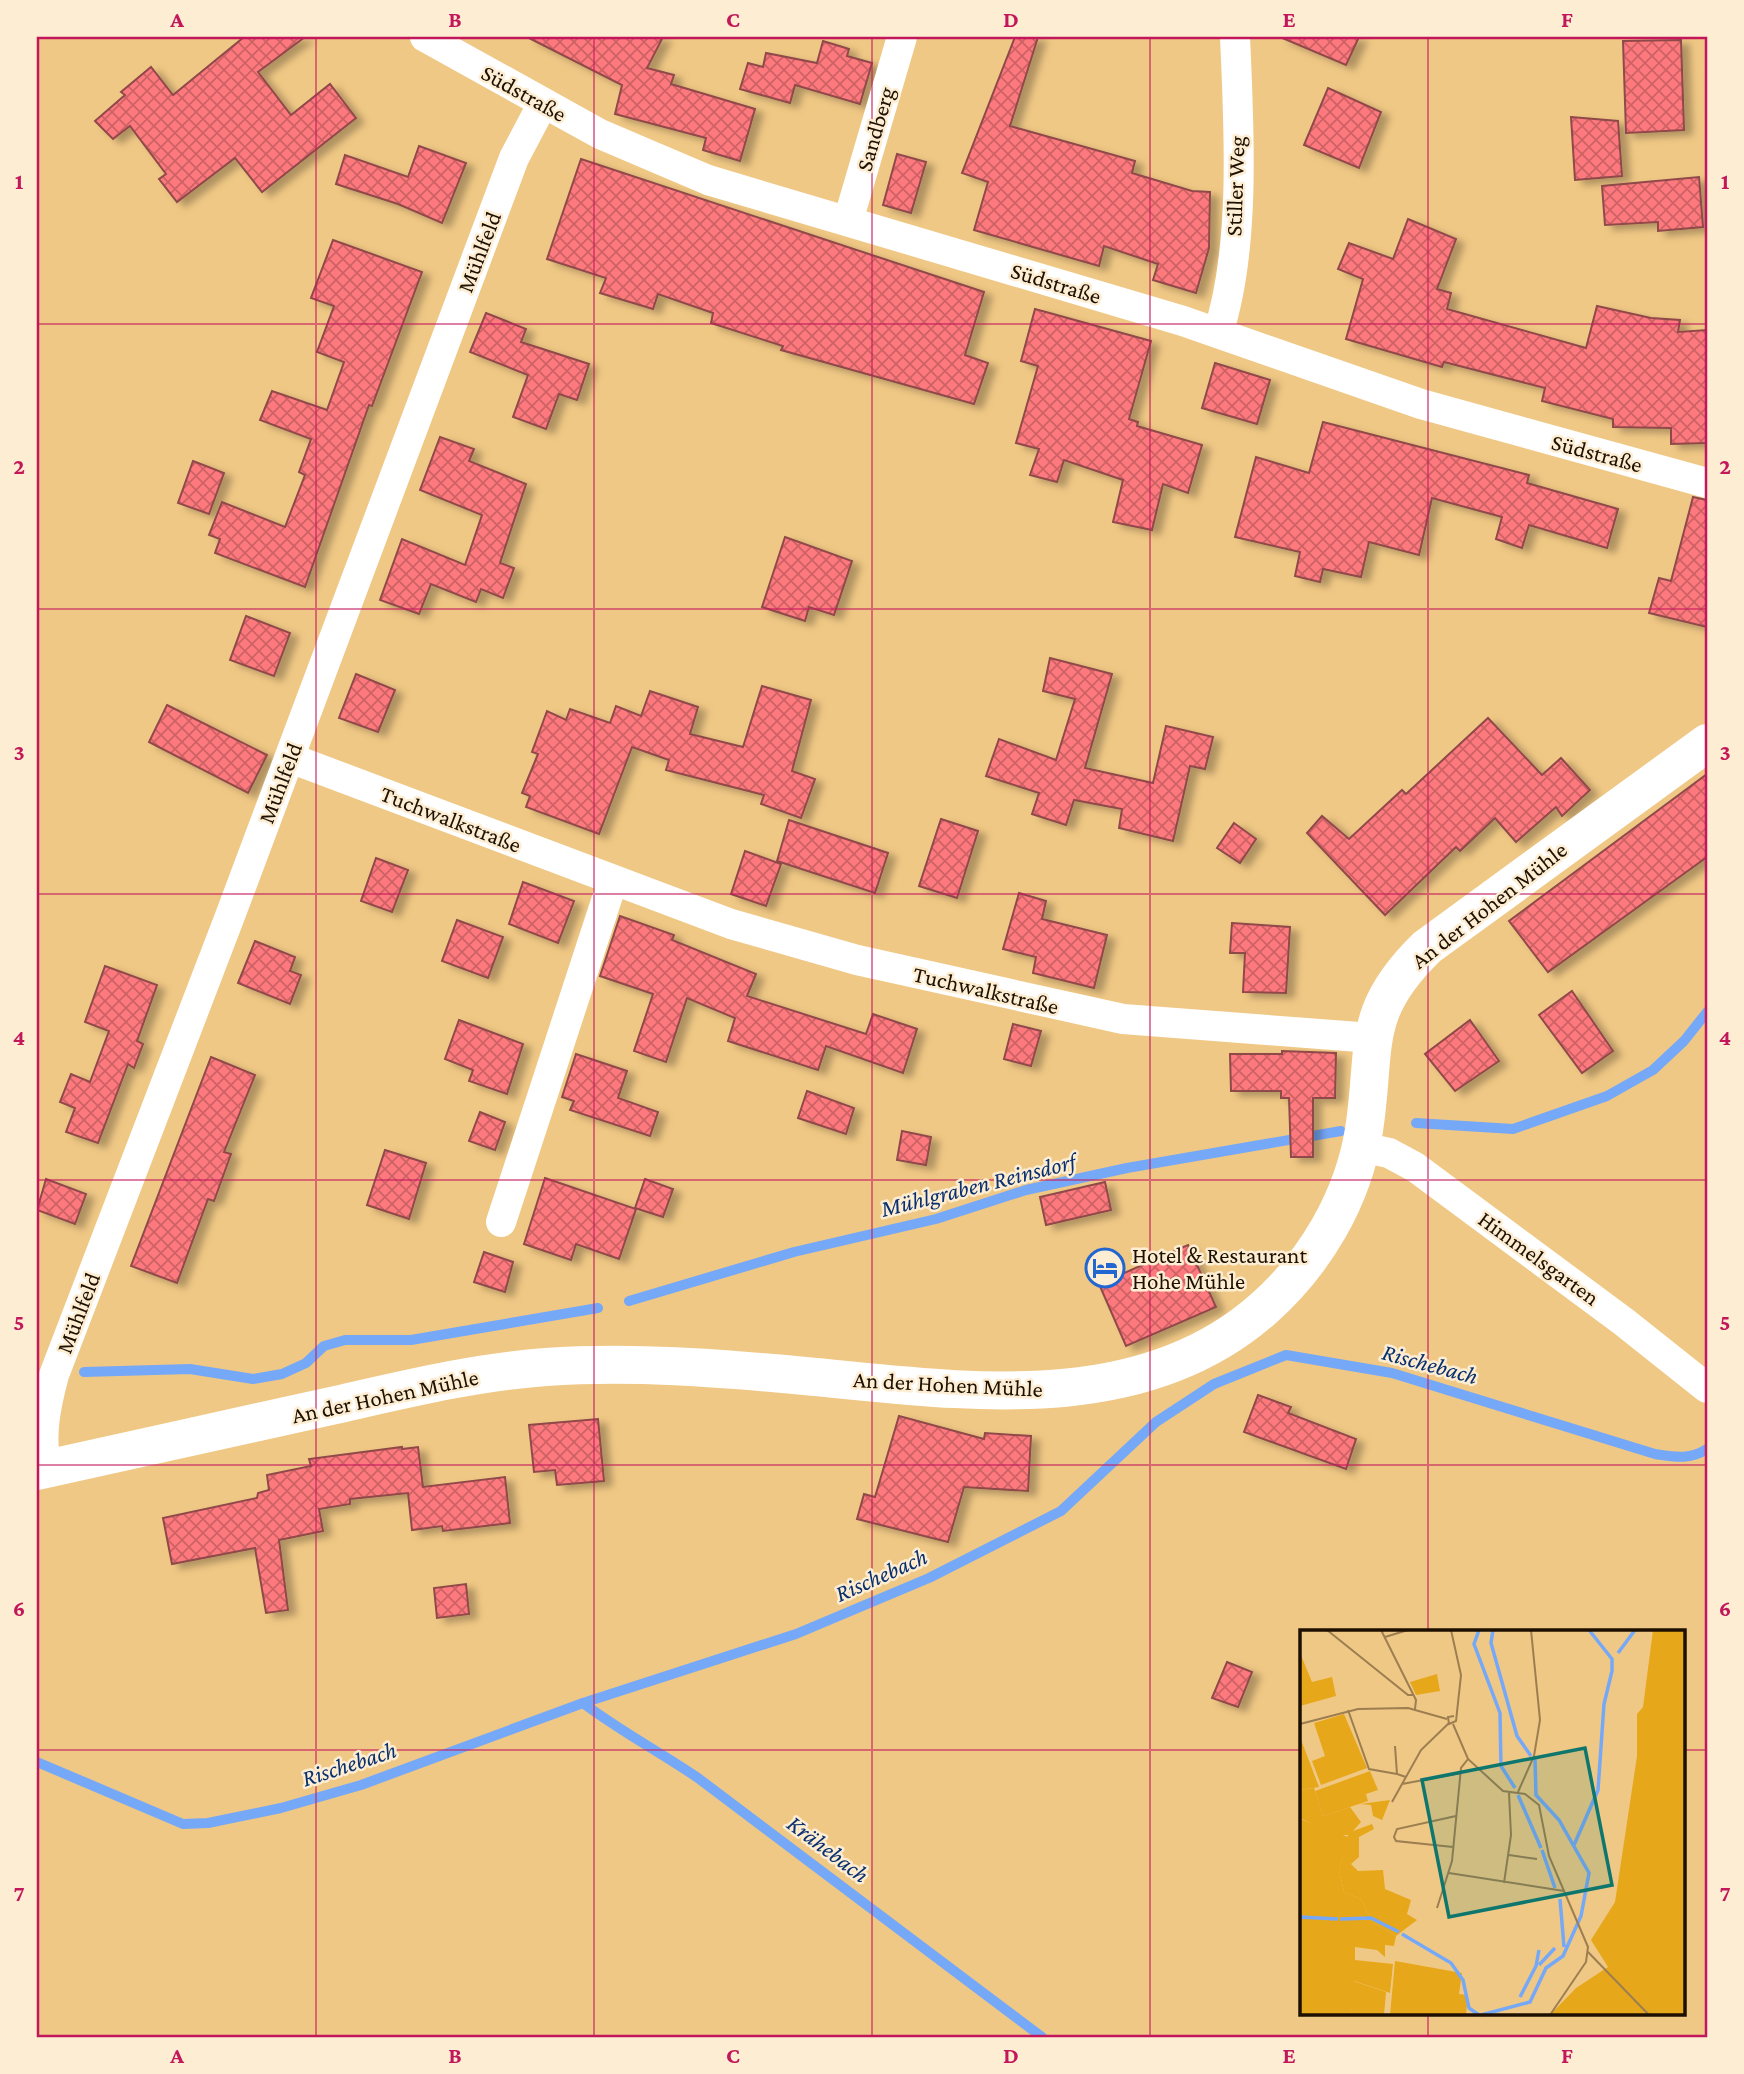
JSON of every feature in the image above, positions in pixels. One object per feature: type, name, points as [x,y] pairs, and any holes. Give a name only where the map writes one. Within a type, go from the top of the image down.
[{"type":"street","name":"Südstraße","points":[[425,37],[542,103],[675,167],[1219,333],[1421,404],[1707,483]]},
{"type":"street","name":"Sandberg","points":[[848,220],[902,37]]},
{"type":"street","name":"Stiller Weg","points":[[1219,333],[1224,316],[1237,219],[1235,37]]},
{"type":"street","name":"Mühlfeld","points":[[41,1470],[44,1409],[54,1375],[290,758],[514,158],[542,103]]},
{"type":"street","name":"An der Hohen Mühle","points":[[41,1470],[394,1392],[546,1367],[681,1366],[1012,1391],[1078,1387],[1129,1377],[1177,1362],[1220,1341],[1279,1294],[1329,1228],[1352,1179],[1361,1147],[1371,1038],[1391,988],[1427,947],[1707,743]]},
{"type":"street","name":"Tuchwalkstraße","points":[[290,758],[731,924],[807,947],[1089,1014],[1161,1024],[1371,1038]]},
{"type":"street","points":[[501,1222],[612,880]]},
{"type":"street","name":"Himmelsgarten","points":[[1361,1147],[1389,1153],[1415,1167],[1624,1322],[1707,1388]]},
{"type":"building","points":[[244,37],[305,37],[258,72],[291,115],[330,84],[356,118],[262,192],[235,158],[177,202],[159,179],[166,174],[130,126],[113,139],[95,121],[125,95],[121,92],[151,67],[173,95]]},
{"type":"building","points":[[527,37],[663,37],[647,68],[674,75],[671,84],[755,109],[740,161],[703,150],[706,138],[615,114],[622,85]]},
{"type":"building","points":[[1015,37],[1038,37],[1010,126],[1135,161],[1132,173],[1192,191],[1210,192],[1209,248],[1196,293],[1153,280],[1158,264],[1104,246],[1099,266],[974,230],[988,182],[962,173]]},
{"type":"building","points":[[1280,37],[1359,37],[1346,65]]},
{"type":"building","points":[[1681,40],[1684,130],[1626,133],[1623,41]]},
{"type":"building","points":[[823,41],[849,49],[847,56],[872,63],[860,104],[795,85],[790,103],[740,89],[748,63],[763,67],[766,53],[817,63]]},
{"type":"building","points":[[1328,88],[1381,112],[1359,168],[1304,145]]},
{"type":"building","points":[[1571,117],[1618,121],[1622,176],[1575,180]]},
{"type":"building","points":[[419,146],[466,163],[442,223],[398,204],[336,184],[345,155],[408,177]]},
{"type":"building","points":[[897,154],[926,162],[911,213],[883,205]]},
{"type":"building","points":[[581,159],[984,292],[965,355],[988,363],[974,404],[781,350],[783,346],[711,323],[713,313],[658,294],[653,309],[600,293],[606,278],[547,259]]},
{"type":"building","points":[[1699,177],[1703,227],[1658,231],[1658,222],[1605,225],[1602,186]]},
{"type":"building","points":[[1408,219],[1456,239],[1437,289],[1451,293],[1447,309],[1586,348],[1597,306],[1651,318],[1680,320],[1678,332],[1707,330],[1707,443],[1671,444],[1671,428],[1613,427],[1613,419],[1542,401],[1545,388],[1444,362],[1442,367],[1346,339],[1363,279],[1338,269],[1349,243],[1393,259]]},
{"type":"building","points":[[333,240],[422,272],[372,406],[369,405],[305,587],[215,553],[220,539],[209,535],[222,502],[285,527],[305,475],[299,472],[311,439],[260,420],[272,391],[327,410],[344,362],[317,352],[334,306],[311,298]]},
{"type":"building","points":[[1035,309],[1151,341],[1129,419],[1138,422],[1137,426],[1202,445],[1188,493],[1163,484],[1152,530],[1113,522],[1123,480],[1064,460],[1057,482],[1030,475],[1039,449],[1016,443],[1038,366],[1021,361]]},
{"type":"building","points":[[486,313],[526,329],[521,342],[589,364],[577,400],[559,394],[546,429],[513,417],[528,375],[470,352]]},
{"type":"building","points":[[1215,363],[1270,380],[1257,424],[1202,408]]},
{"type":"building","points":[[1323,422],[1529,475],[1527,483],[1618,509],[1607,548],[1529,525],[1522,548],[1496,539],[1502,517],[1432,498],[1419,555],[1369,542],[1361,577],[1323,569],[1320,582],[1295,576],[1300,552],[1235,537],[1256,457],[1309,473]]},
{"type":"building","points":[[440,437],[474,449],[469,461],[526,484],[500,563],[514,568],[503,598],[481,589],[476,602],[431,584],[419,614],[380,600],[402,539],[465,565],[482,515],[420,490]]},
{"type":"building","points":[[193,461],[224,473],[209,514],[178,503]]},
{"type":"building","points":[[1693,497],[1707,500],[1707,627],[1649,613],[1659,578],[1671,581]]},
{"type":"building","points":[[785,537],[852,561],[834,615],[809,607],[805,621],[762,607]]},
{"type":"building","points":[[246,616],[290,633],[274,676],[230,660]]},
{"type":"building","points":[[1050,658],[1112,674],[1085,768],[1153,783],[1166,726],[1213,737],[1205,769],[1190,766],[1173,841],[1119,828],[1122,809],[1074,800],[1066,825],[1032,814],[1039,793],[986,776],[999,739],[1056,760],[1075,699],[1043,691]]},
{"type":"building","points":[[356,674],[395,690],[378,732],[339,718]]},
{"type":"building","points":[[762,686],[811,700],[792,771],[815,779],[801,818],[761,804],[764,795],[666,770],[669,760],[632,747],[599,834],[526,807],[530,796],[522,793],[538,754],[532,752],[547,711],[566,720],[570,709],[610,723],[616,706],[641,716],[650,691],[698,707],[690,734],[743,747]]},
{"type":"building","points":[[167,705],[267,755],[248,793],[149,742]]},
{"type":"building","points":[[1488,718],[1542,775],[1561,758],[1590,790],[1562,816],[1556,807],[1516,842],[1495,818],[1460,851],[1456,847],[1385,915],[1307,833],[1322,816],[1349,839],[1402,790],[1406,794]]},
{"type":"building","points":[[1707,774],[1707,857],[1548,972],[1509,921]]},
{"type":"building","points":[[941,819],[978,831],[957,898],[919,886]]},
{"type":"building","points":[[789,820],[888,853],[875,893],[777,861]]},
{"type":"building","points":[[1234,823],[1256,839],[1240,863],[1217,848]]},
{"type":"building","points":[[745,851],[781,864],[766,906],[731,894]]},
{"type":"building","points":[[376,858],[408,870],[392,912],[361,901]]},
{"type":"building","points":[[523,882],[574,901],[558,943],[509,924]]},
{"type":"building","points":[[1019,893],[1046,901],[1042,919],[1107,935],[1094,988],[1033,973],[1036,957],[1003,949]]},
{"type":"building","points":[[620,916],[674,935],[672,940],[756,974],[747,996],[866,1034],[873,1014],[917,1029],[903,1073],[826,1046],[818,1070],[728,1041],[735,1018],[687,998],[666,1062],[634,1051],[653,994],[600,976]]},
{"type":"building","points":[[457,920],[503,937],[488,978],[442,961]]},
{"type":"building","points":[[1232,923],[1290,927],[1286,993],[1243,992],[1245,953],[1230,953]]},
{"type":"building","points":[[255,941],[295,957],[290,971],[301,975],[290,1004],[238,983]]},
{"type":"building","points":[[105,966],[157,985],[137,1041],[143,1044],[134,1068],[128,1064],[98,1143],[66,1132],[75,1108],[60,1102],[71,1074],[90,1082],[109,1031],[85,1022]]},
{"type":"building","points":[[1572,991],[1613,1051],[1582,1073],[1539,1015]]},
{"type":"building","points":[[459,1020],[523,1044],[507,1094],[469,1081],[473,1070],[445,1059]]},
{"type":"building","points":[[1470,1020],[1499,1061],[1455,1091],[1425,1054]]},
{"type":"building","points":[[1013,1024],[1041,1031],[1031,1066],[1004,1059]]},
{"type":"building","points":[[1282,1051],[1336,1053],[1335,1098],[1313,1098],[1313,1157],[1291,1157],[1289,1098],[1281,1098],[1281,1091],[1231,1091],[1230,1054],[1282,1054]]},
{"type":"building","points":[[576,1054],[627,1071],[618,1098],[658,1112],[650,1136],[570,1110],[574,1101],[562,1097]]},
{"type":"building","points":[[211,1057],[255,1075],[224,1152],[231,1154],[214,1201],[208,1199],[177,1283],[131,1266]]},
{"type":"building","points":[[807,1091],[854,1108],[846,1134],[798,1118]]},
{"type":"building","points":[[480,1112],[505,1122],[495,1150],[469,1141]]},
{"type":"building","points":[[902,1131],[931,1137],[926,1165],[897,1160]]},
{"type":"building","points":[[385,1150],[426,1163],[409,1219],[367,1205]]},
{"type":"building","points":[[545,1178],[636,1209],[619,1259],[576,1244],[571,1260],[524,1244]]},
{"type":"building","points":[[46,1179],[86,1194],[75,1224],[37,1210]]},
{"type":"building","points":[[645,1179],[673,1189],[663,1217],[635,1208]]},
{"type":"building","points":[[1105,1182],[1111,1210],[1046,1225],[1040,1197]]},
{"type":"building","points":[[1188,1245],[1216,1307],[1126,1346],[1099,1284]]},
{"type":"building","points":[[484,1252],[513,1262],[505,1292],[474,1282]]},
{"type":"building","points":[[1258,1395],[1291,1407],[1288,1413],[1356,1439],[1346,1469],[1244,1432]]},
{"type":"building","points":[[899,1416],[984,1439],[985,1433],[1031,1436],[1028,1491],[964,1487],[948,1542],[857,1519],[864,1494],[875,1497]]},
{"type":"building","points":[[598,1419],[604,1481],[557,1485],[555,1470],[534,1472],[529,1425]]},
{"type":"building","points":[[418,1447],[423,1487],[505,1477],[510,1523],[443,1531],[442,1526],[412,1530],[408,1493],[350,1499],[350,1504],[319,1509],[323,1531],[279,1540],[288,1610],[266,1613],[255,1548],[172,1564],[163,1518],[257,1498],[258,1493],[269,1490],[267,1475],[311,1466],[309,1459]]},
{"type":"building","points":[[466,1584],[469,1614],[437,1618],[434,1588]]},
{"type":"building","points":[[1227,1662],[1252,1672],[1238,1707],[1212,1698]]},
{"type":"waterway","name":"Mühlgraben Reinsdorf","points":[[1416,1123],[1513,1129],[1607,1096],[1653,1070],[1684,1041],[1707,1012]]},
{"type":"waterway","name":"Mühlgraben Reinsdorf","points":[[629,1301],[794,1252],[936,1219],[1026,1190],[1127,1168],[1341,1131]]},
{"type":"waterway","name":"Mühlgraben Reinsdorf","points":[[84,1372],[190,1369],[253,1379],[282,1374],[306,1363],[324,1346],[345,1340],[411,1340],[598,1308]]},
{"type":"waterway","name":"Rischebach","points":[[37,1762],[183,1824],[208,1823],[281,1808],[361,1785],[583,1703],[796,1634],[929,1578],[1061,1511],[1156,1422],[1214,1384],[1286,1355],[1392,1373],[1655,1454],[1688,1456],[1707,1449]]},
{"type":"waterway","name":"Krähebach","points":[[583,1703],[698,1778],[1042,2037]]},
{"type":"place","name":"Hotel & Restaurant Hohe Mühle","points":[[1105,1268]]}]
